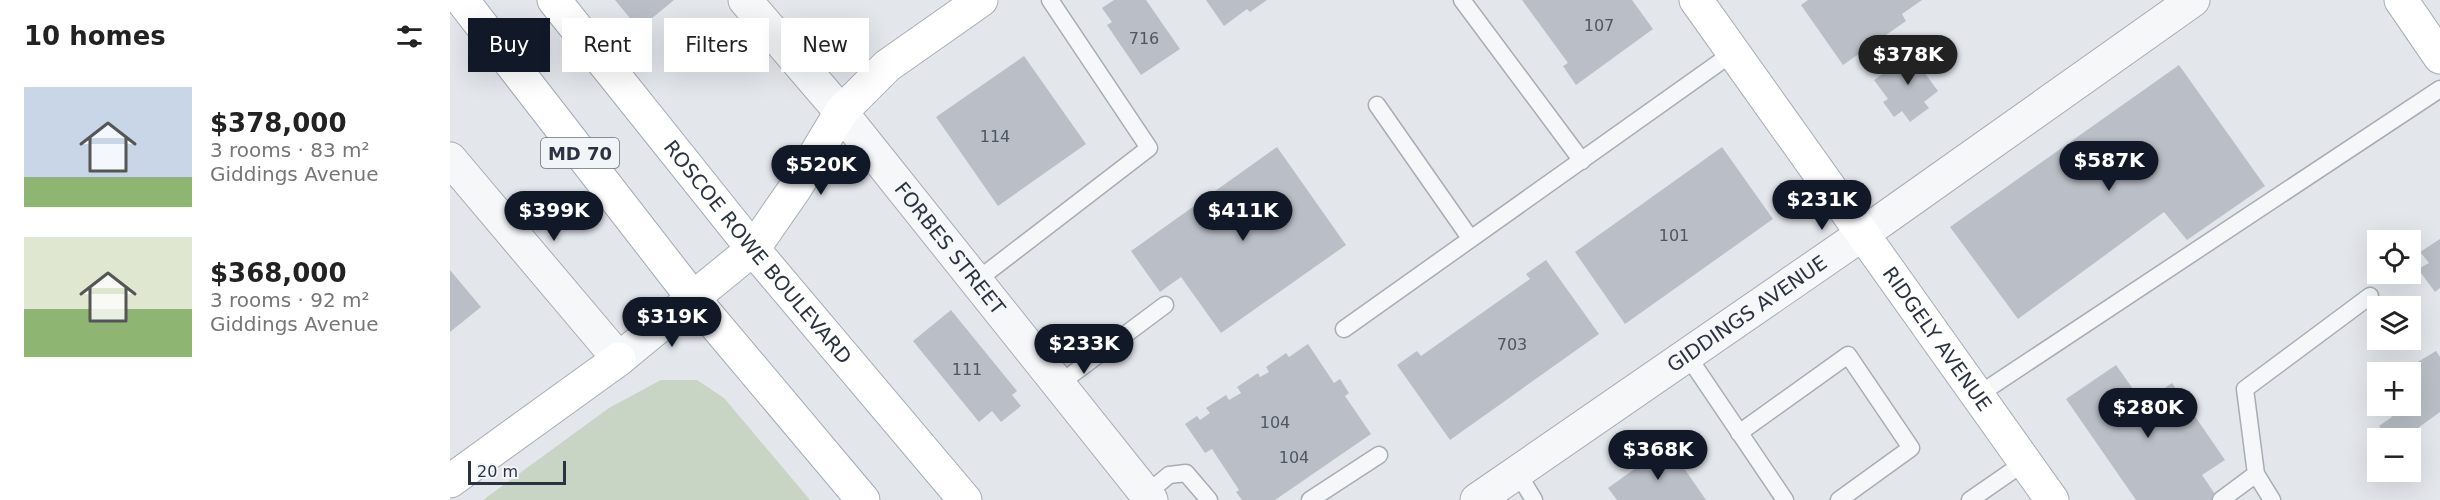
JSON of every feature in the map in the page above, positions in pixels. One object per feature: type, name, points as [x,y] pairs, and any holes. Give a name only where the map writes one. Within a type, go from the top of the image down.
[{"type":"main road","name":"MD 70","points":[[462,0],[693,298],[863,500]]},
{"type":"main road","name":"ROSCOE ROWE BOULEVARD","points":[[554,0],[753,249],[965,500]]},
{"type":"main road","points":[[693,298],[753,249],[796,188],[841,112],[887,66],[981,0]]},
{"type":"main road","name":"RIDGELY AVENUE","points":[[1696,0],[2052,500]]},
{"type":"main road","points":[[2401,0],[2440,57]]},
{"type":"main road","points":[[450,481],[619,359]]},
{"type":"street","name":"FORBES STREET","points":[[745,0],[841,112],[1149,497]]},
{"type":"street","name":"GIDDINGS AVENUE","points":[[1477,500],[1864,233],[2193,0]]},
{"type":"street","points":[[450,159],[619,359],[693,298]]},
{"type":"lane","points":[[976,281],[1149,148],[1050,0]]},
{"type":"lane","points":[[1462,0],[1582,161]]},
{"type":"lane","points":[[1344,330],[1734,52]]},
{"type":"lane","points":[[1978,395],[2440,89]]},
{"type":"lane","points":[[1377,105],[1470,238]]},
{"type":"lane","points":[[2272,500],[2256,474],[2245,389],[2367,298]]},
{"type":"lane","points":[[1059,384],[1165,305]]},
{"type":"lane","points":[[1687,355],[1785,500]]},
{"type":"lane","points":[[1739,433],[1848,355],[1911,448],[1839,500]]},
{"type":"lane","points":[[1310,500],[1379,454]]},
{"type":"lane","points":[[1970,500],[2025,462]]},
{"type":"lane","points":[[1517,472],[1534,500]]},
{"type":"lane","points":[[1149,497],[1169,475],[1186,473],[1209,500]]},
{"type":"lane","points":[[2221,500],[2256,474]]},
{"type":"green space","points":[[661,380],[697,380],[724,398],[810,500],[483,500],[609,408]]},
{"type":"building","points":[[615,0],[674,0],[652,18],[630,18]]},
{"type":"building","points":[[1114,0],[1146,0],[1180,49],[1141,75],[1107,25],[1112,22],[1102,8]]},
{"type":"building","points":[[1206,0],[1267,0],[1250,12],[1247,9],[1224,26]]},
{"type":"building","points":[[1522,0],[1632,0],[1653,29],[1576,85],[1563,66],[1568,63]]},
{"type":"building","points":[[1808,0],[1922,0],[1902,14],[1906,21],[1843,65],[1801,5]]},
{"type":"building","points":[[1920,47],[1933,65],[1924,72],[1938,91],[1924,102],[1929,108],[1910,122],[1902,111],[1894,117],[1883,102],[1888,99],[1874,80]]},
{"type":"building","points":[[1024,56],[1086,144],[998,206],[936,117]]},
{"type":"building","points":[[2179,65],[2265,186],[2187,240],[2164,212],[2018,319],[1950,227]]},
{"type":"building","points":[[1277,147],[1346,245],[1221,333],[1181,277],[1160,292],[1131,251]]},
{"type":"building","points":[[1722,147],[1773,219],[1625,324],[1575,252]]},
{"type":"building","points":[[2440,239],[2440,288],[2435,292],[2421,273],[2421,267],[2429,263],[2421,251]]},
{"type":"building","points":[[1546,260],[1599,334],[1450,440],[1397,365],[1417,351],[1421,356],[1530,279],[1526,274]]},
{"type":"building","points":[[450,270],[481,307],[450,332]]},
{"type":"building","points":[[951,310],[1017,391],[1012,395],[1021,406],[1001,422],[992,411],[979,422],[913,341]]},
{"type":"building","points":[[1308,344],[1334,383],[1340,379],[1349,393],[1345,396],[1371,434],[1275,500],[1242,500],[1236,492],[1239,490],[1212,449],[1205,453],[1185,424],[1197,416],[1200,420],[1210,413],[1206,408],[1226,395],[1229,400],[1241,393],[1237,387],[1258,373],[1260,377],[1269,372],[1266,367],[1286,353],[1289,357]]},
{"type":"building","points":[[2436,351],[2440,357],[2440,412],[2418,428],[2380,428],[2379,426],[2391,416],[2421,416],[2421,362],[2418,362]]},
{"type":"building","points":[[2116,365],[2143,403],[2172,383],[2225,460],[2202,475],[2217,497],[2213,500],[2136,500],[2066,399]]},
{"type":"building","points":[[1668,445],[1706,500],[1617,500],[1608,488]]}]
